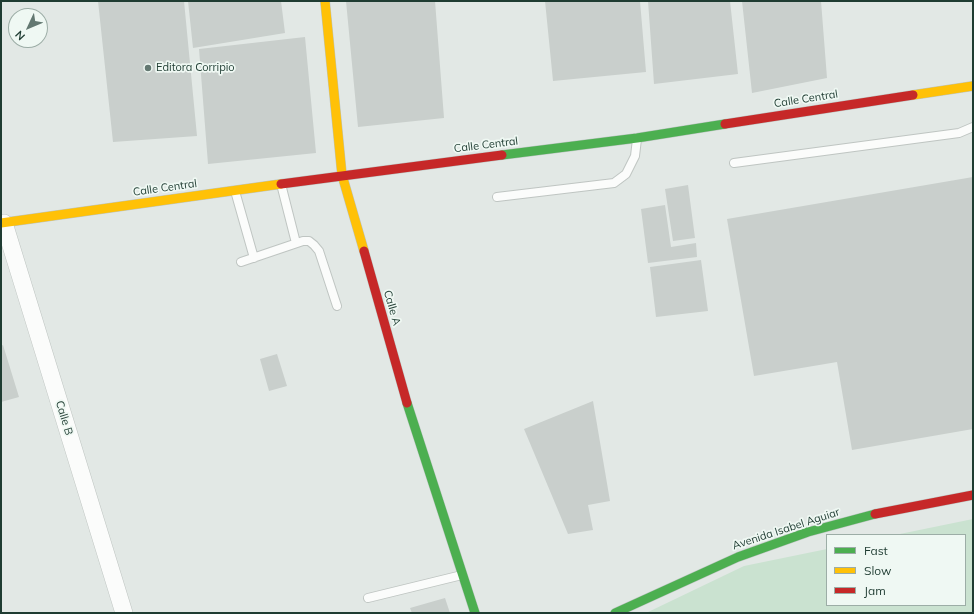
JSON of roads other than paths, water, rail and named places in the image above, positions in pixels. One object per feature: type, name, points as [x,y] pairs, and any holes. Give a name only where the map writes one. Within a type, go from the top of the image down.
[{"type":"street","name":"Calle A","points":[[326,1],[342,175],[404,393],[475,613]]},
{"type":"street","name":"Calle Central","points":[[2,223],[281,183],[637,138],[973,86]]},
{"type":"street","name":"Calle B","points":[[2,223],[124,613]]},
{"type":"street","name":"Avenida Isabel Aguiar","points":[[615,613],[738,556],[808,532],[880,513],[973,495]]},
{"type":"lane","points":[[734,164],[959,133],[973,127]]},
{"type":"lane","points":[[497,197],[614,183],[626,174],[635,156],[637,138]]},
{"type":"lane","points":[[281,183],[296,243]]},
{"type":"lane","points":[[235,190],[254,258]]},
{"type":"lane","points":[[241,262],[296,243],[309,241],[319,251],[337,306]]},
{"type":"lane","points":[[368,598],[463,575]]},
{"type":"place","name":"Editora Corripio","points":[[148,68]]}]
